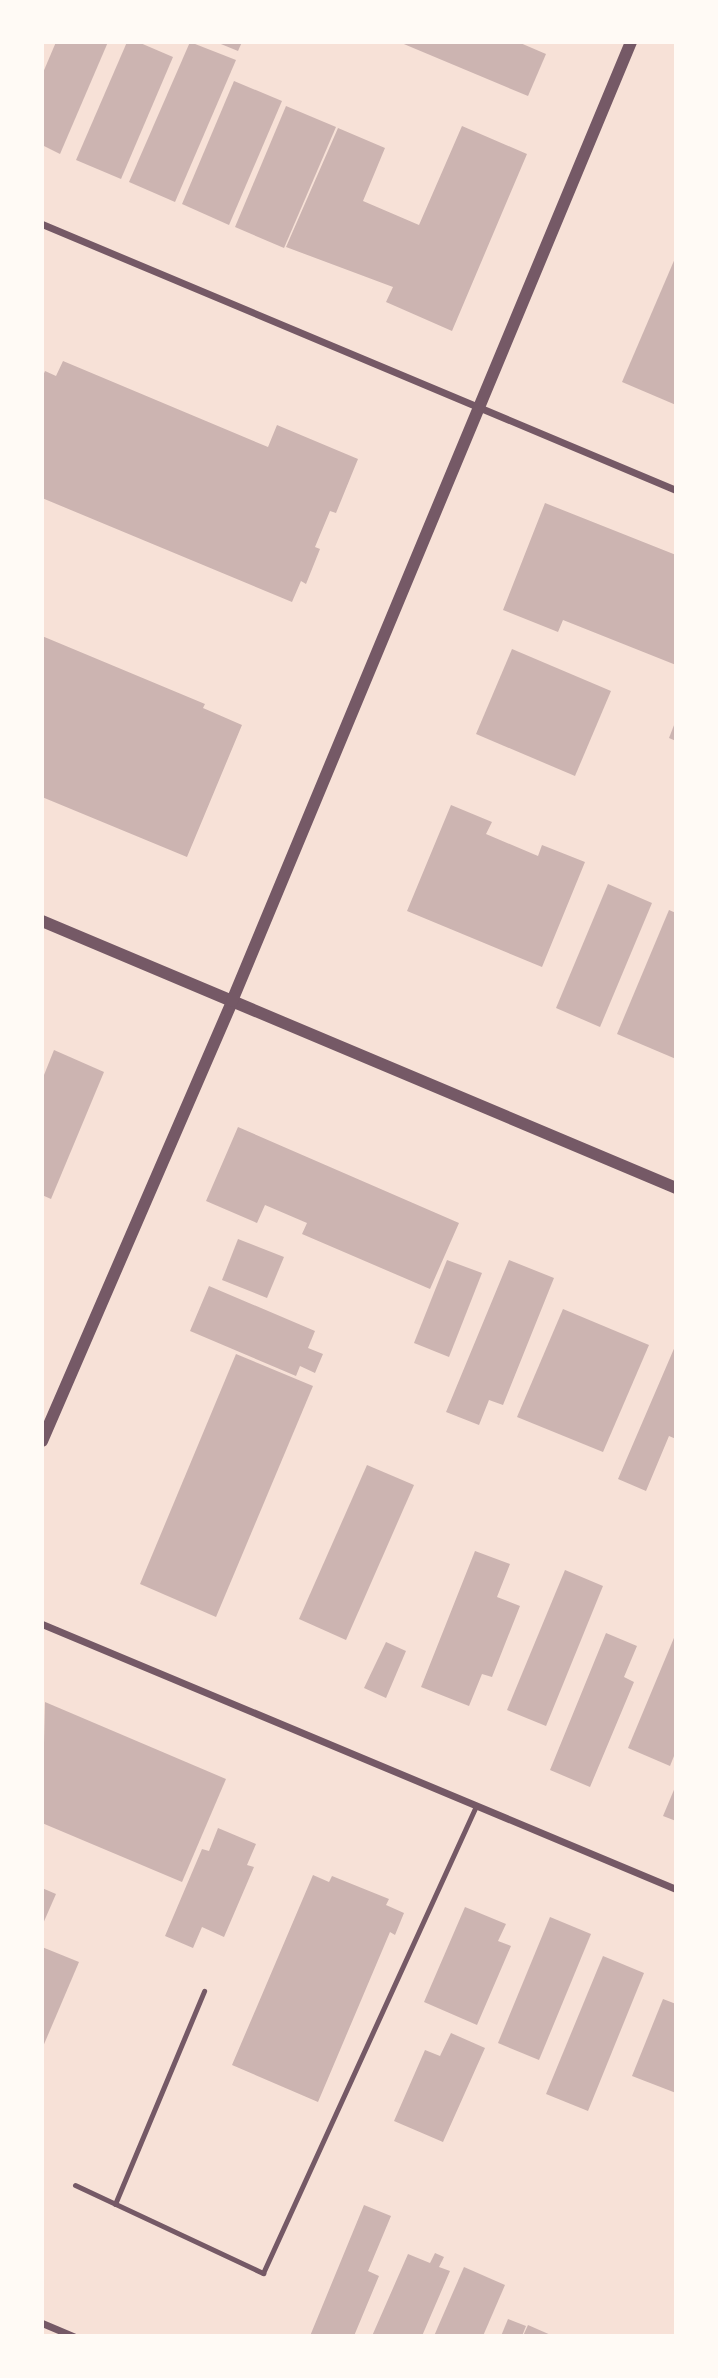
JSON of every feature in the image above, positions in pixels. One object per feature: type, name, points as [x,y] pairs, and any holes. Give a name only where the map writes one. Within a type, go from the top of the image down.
[{"type":"street","points":[[42,1441],[232,1002],[631,42]]},
{"type":"street","points":[[42,224],[676,490]]},
{"type":"street","points":[[42,921],[676,1188]]},
{"type":"street","points":[[42,1624],[676,1889]]},
{"type":"street","points":[[42,2323],[73,2336]]},
{"type":"lane","points":[[75,2185],[263,2273],[476,1805]]},
{"type":"lane","points":[[115,2204],[204,1991]]},
{"type":"building","points":[[56,42],[108,42],[60,154],[42,145],[42,75]]},
{"type":"building","points":[[127,42],[138,42],[173,57],[121,179],[76,160]]},
{"type":"building","points":[[190,42],[236,60],[175,202],[129,182]]},
{"type":"building","points":[[216,42],[242,42],[238,51]]},
{"type":"building","points":[[399,42],[518,42],[546,54],[528,96]]},
{"type":"building","points":[[234,81],[282,101],[229,225],[182,204]]},
{"type":"building","points":[[286,106],[336,127],[284,248],[235,227]]},
{"type":"building","points":[[462,126],[527,154],[452,331],[386,302],[393,287],[286,247],[338,128],[385,148],[363,201],[419,225]]},
{"type":"building","points":[[676,256],[676,405],[622,382]]},
{"type":"building","points":[[63,361],[268,447],[277,425],[358,459],[336,513],[330,511],[315,547],[320,549],[306,584],[301,581],[292,602],[42,498],[42,378],[45,371],[56,376]]},
{"type":"building","points":[[545,503],[676,555],[676,665],[563,620],[558,632],[503,610]]},
{"type":"building","points":[[42,636],[205,704],[203,708],[242,725],[187,857],[42,797]]},
{"type":"building","points":[[512,649],[611,691],[575,776],[476,734]]},
{"type":"building","points":[[676,720],[676,741],[669,738]]},
{"type":"building","points":[[451,805],[492,822],[486,834],[538,856],[542,845],[585,862],[542,967],[407,911]]},
{"type":"building","points":[[608,884],[652,903],[600,1027],[556,1008]]},
{"type":"building","points":[[669,910],[676,913],[676,1059],[617,1034]]},
{"type":"building","points":[[54,1050],[104,1072],[51,1199],[42,1195],[42,1080]]},
{"type":"building","points":[[238,1127],[459,1223],[430,1289],[302,1234],[307,1223],[265,1205],[257,1223],[206,1201]]},
{"type":"building","points":[[238,1239],[284,1257],[267,1298],[222,1280]]},
{"type":"building","points":[[447,1260],[482,1273],[449,1357],[414,1343]]},
{"type":"building","points":[[509,1260],[554,1278],[503,1405],[489,1400],[479,1425],[446,1412]]},
{"type":"building","points":[[209,1286],[315,1331],[308,1348],[323,1354],[315,1373],[300,1366],[296,1376],[190,1331]]},
{"type":"building","points":[[563,1309],[649,1345],[603,1452],[517,1417]]},
{"type":"building","points":[[676,1344],[676,1439],[669,1436],[646,1491],[618,1479]]},
{"type":"building","points":[[236,1354],[313,1386],[216,1617],[140,1584]]},
{"type":"building","points":[[367,1465],[414,1485],[346,1640],[299,1619]]},
{"type":"building","points":[[475,1551],[510,1564],[497,1597],[520,1606],[492,1677],[482,1674],[469,1706],[421,1687]]},
{"type":"building","points":[[565,1570],[603,1586],[546,1726],[507,1710]]},
{"type":"building","points":[[606,1633],[637,1646],[624,1677],[634,1682],[590,1787],[550,1770]]},
{"type":"building","points":[[676,1633],[676,1751],[670,1766],[628,1748]]},
{"type":"building","points":[[386,1642],[406,1651],[386,1698],[364,1688]]},
{"type":"building","points":[[45,1702],[226,1779],[182,1882],[42,1823]]},
{"type":"building","points":[[676,1785],[676,1821],[663,1816]]},
{"type":"building","points":[[218,1828],[256,1844],[247,1865],[254,1867],[224,1937],[202,1927],[193,1948],[165,1936],[202,1849],[209,1851]]},
{"type":"building","points":[[313,1875],[329,1882],[332,1876],[389,1899],[386,1905],[404,1913],[395,1935],[390,1932],[318,2102],[232,2065]]},
{"type":"building","points":[[42,1888],[56,1894],[42,1926]]},
{"type":"building","points":[[465,1907],[506,1924],[498,1941],[511,1946],[477,2025],[424,2002]]},
{"type":"building","points":[[550,1917],[591,1934],[539,2060],[498,2043]]},
{"type":"building","points":[[42,1947],[79,1962],[42,2049]]},
{"type":"building","points":[[603,1956],[644,1973],[588,2111],[546,2094]]},
{"type":"building","points":[[663,1999],[676,2004],[676,2093],[632,2076]]},
{"type":"building","points":[[451,2033],[485,2048],[443,2142],[394,2121],[425,2050],[440,2056]]},
{"type":"building","points":[[364,2205],[391,2216],[368,2271],[379,2276],[354,2336],[310,2336]]},
{"type":"building","points":[[435,2253],[444,2257],[439,2267],[450,2271],[422,2336],[372,2336],[408,2254],[430,2263]]},
{"type":"building","points":[[464,2267],[505,2285],[483,2336],[434,2336]]},
{"type":"building","points":[[508,2319],[526,2326],[522,2336],[501,2336]]},
{"type":"building","points":[[528,2325],[553,2336],[523,2336]]}]
